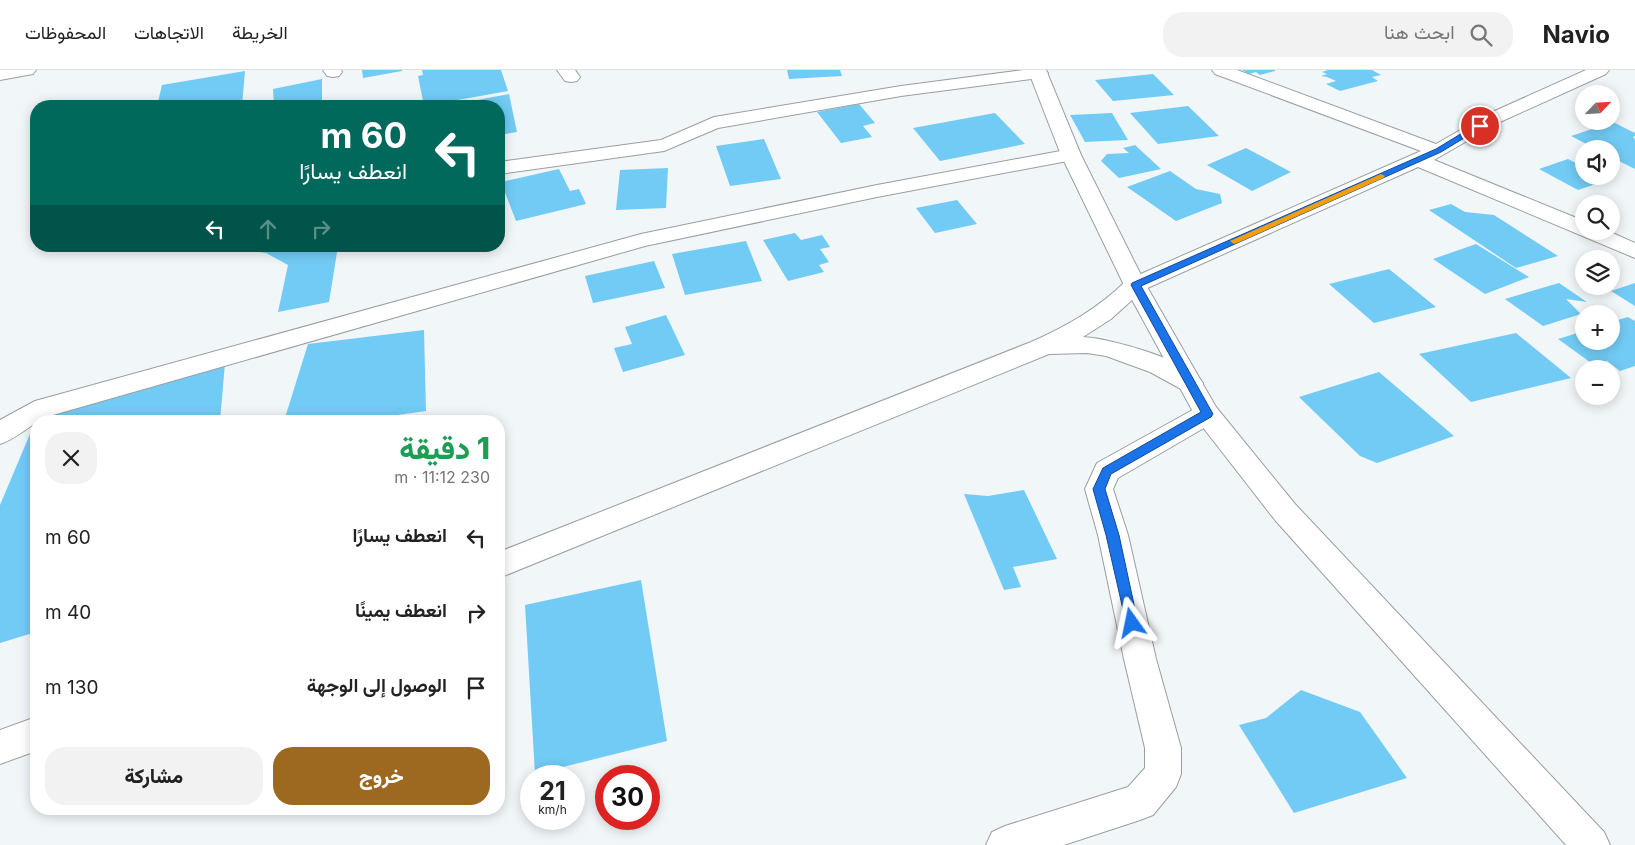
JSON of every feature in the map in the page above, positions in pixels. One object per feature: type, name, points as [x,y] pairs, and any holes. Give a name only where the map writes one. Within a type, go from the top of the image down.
[{"type":"street","points":[[0,75],[27,70]]},
{"type":"street","points":[[1221,70],[1438,150]]},
{"type":"street","points":[[505,563],[1040,348],[1085,326],[1105,313],[1135,285],[1417,160],[1494,118],[1600,70]]},
{"type":"street","points":[[505,167],[664,145],[714,123],[901,91],[1038,72],[1071,156],[1135,285],[1207,414],[1285,512],[1591,845]]},
{"type":"street","points":[[0,434],[14,423],[44,408],[640,240],[877,191],[1071,156]]},
{"type":"street","points":[[1417,160],[1575,225]]},
{"type":"street","points":[[1610,240],[1635,251]]},
{"type":"street","points":[[1040,348],[1057,345],[1080,345],[1126,353],[1170,371],[1190,384]]},
{"type":"street","points":[[1005,845],[1140,802],[1163,774],[1163,748],[1140,659],[1112,535],[1099,489],[1107,471],[1207,414]]},
{"type":"street","points":[[0,747],[30,736]]},
{"type":"building","points":[[362,70],[402,70],[402,71],[363,78]]},
{"type":"building","points":[[422,70],[501,70],[508,91],[458,100],[423,100],[418,76],[423,75]]},
{"type":"building","points":[[787,70],[840,70],[842,76],[789,79]]},
{"type":"building","points":[[1242,70],[1275,71],[1260,75],[1256,72],[1249,74]]},
{"type":"building","points":[[1328,70],[1372,70],[1381,75],[1372,77],[1378,81],[1340,91],[1326,84],[1336,81],[1321,76],[1327,74],[1322,72]]},
{"type":"building","points":[[245,71],[243,100],[158,100],[162,85]]},
{"type":"building","points":[[1153,74],[1174,95],[1113,101],[1095,80]]},
{"type":"building","points":[[322,79],[322,100],[274,100],[273,89]]},
{"type":"building","points":[[509,94],[517,132],[505,134],[505,100],[477,100]]},
{"type":"building","points":[[859,104],[875,123],[863,126],[872,137],[841,143],[817,112]]},
{"type":"building","points":[[1188,106],[1219,136],[1158,144],[1130,113]]},
{"type":"building","points":[[995,113],[1025,144],[940,161],[913,128]]},
{"type":"building","points":[[1112,113],[1128,140],[1085,142],[1070,115]]},
{"type":"building","points":[[1620,126],[1635,133],[1633,137],[1635,139],[1635,169],[1620,162],[1620,140],[1579,140],[1571,136],[1589,130],[1620,130]]},
{"type":"building","points":[[764,139],[781,179],[730,186],[716,146]]},
{"type":"building","points":[[1135,145],[1161,169],[1119,178],[1101,161],[1107,154],[1129,153],[1123,148]]},
{"type":"building","points":[[1246,148],[1291,172],[1252,191],[1207,165]]},
{"type":"building","points":[[1568,159],[1575,162],[1575,185],[1593,185],[1578,190],[1539,169]]},
{"type":"building","points":[[668,168],[666,208],[616,210],[620,170]]},
{"type":"building","points":[[559,169],[570,191],[579,189],[586,204],[516,221],[505,192],[505,181]]},
{"type":"building","points":[[1170,171],[1196,189],[1220,194],[1222,203],[1176,221],[1127,187]]},
{"type":"building","points":[[957,200],[977,224],[935,233],[916,208]]},
{"type":"building","points":[[1451,204],[1465,212],[1494,215],[1558,256],[1516,268],[1429,210]]},
{"type":"building","points":[[795,233],[801,240],[822,235],[830,247],[820,249],[829,262],[819,265],[824,272],[788,281],[763,240]]},
{"type":"building","points":[[746,241],[762,281],[685,295],[672,254]]},
{"type":"building","points":[[1476,244],[1529,277],[1485,294],[1433,259]]},
{"type":"building","points":[[259,252],[337,252],[329,302],[278,312],[288,265],[266,253]]},
{"type":"building","points":[[654,261],[665,288],[593,303],[585,276]]},
{"type":"building","points":[[1389,269],[1436,307],[1374,323],[1329,284]]},
{"type":"building","points":[[1559,283],[1587,302],[1566,299],[1575,308],[1575,316],[1543,326],[1505,299]]},
{"type":"building","points":[[1635,283],[1635,306],[1617,295],[1620,295],[1620,288]]},
{"type":"building","points":[[666,315],[685,355],[623,372],[614,348],[632,344],[625,327]]},
{"type":"building","points":[[1628,317],[1635,321],[1635,366],[1620,371],[1620,360],[1587,360],[1558,339],[1575,334],[1575,350],[1620,350],[1620,319]]},
{"type":"building","points":[[424,330],[426,411],[398,415],[286,415],[308,344]]},
{"type":"building","points":[[1516,333],[1571,378],[1471,402],[1419,354]]},
{"type":"building","points":[[225,363],[221,415],[38,415]]},
{"type":"building","points":[[1379,372],[1454,436],[1377,463],[1360,456],[1299,397]]},
{"type":"building","points":[[30,434],[30,634],[0,643],[0,505]]},
{"type":"building","points":[[1024,490],[1057,559],[1013,567],[1021,587],[1004,590],[964,494],[988,496]]},
{"type":"building","points":[[641,580],[667,741],[571,765],[534,765],[525,605]]},
{"type":"building","points":[[1301,690],[1360,712],[1407,778],[1294,813],[1239,725],[1266,718]]},
{"type":"slow traffic","points":[[1234,241],[1381,176]]},
{"type":"route","points":[[1132,623],[1112,535],[1099,489],[1107,471],[1207,414],[1135,285],[1438,150],[1480,126]]}]
